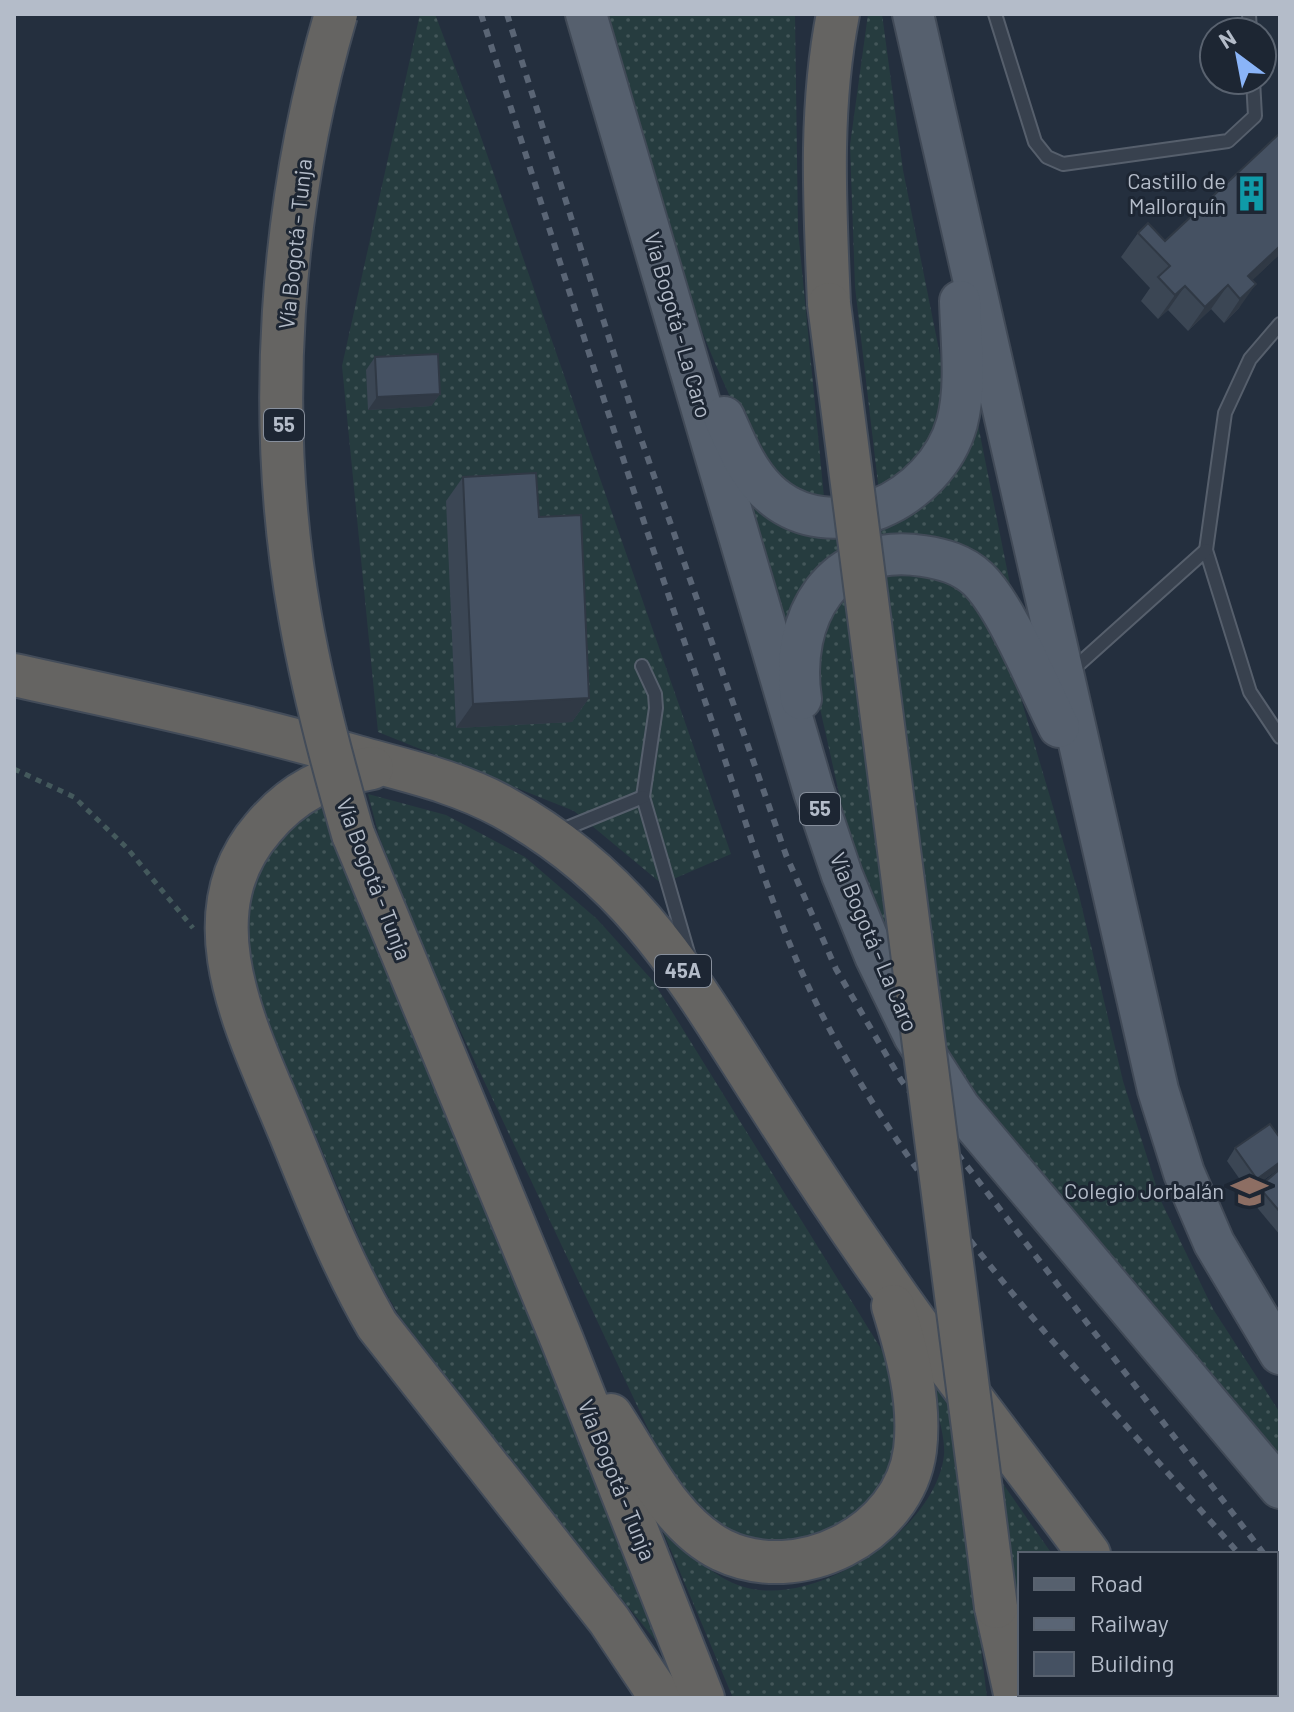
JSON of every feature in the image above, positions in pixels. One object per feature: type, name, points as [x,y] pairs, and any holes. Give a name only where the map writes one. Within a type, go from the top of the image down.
[{"type":"highway","name":"Vía Bogotá - Tunja","points":[[336,14],[302,160],[288,273],[283,387],[286,500],[299,613],[322,725],[353,834],[562,1340],[703,1698]]},
{"type":"highway","points":[[838,14],[828,81],[823,175],[829,304],[996,1607],[1004,1698]]},
{"type":"highway","name":"45A","points":[[14,675],[254,727],[441,780],[485,798],[551,835],[602,877],[644,920],[699,991],[772,1110],[885,1279],[1088,1552]]},
{"type":"highway","points":[[389,766],[350,772],[305,788],[283,804],[248,845],[231,886],[225,930],[230,977],[326,1222],[365,1304],[412,1370],[609,1620],[661,1698]]},
{"type":"highway","points":[[562,1340],[663,1494],[692,1529],[722,1550],[756,1560],[794,1562],[828,1555],[868,1530],[899,1496],[915,1452],[917,1410],[907,1350],[885,1279]]},
{"type":"highway","points":[[996,1607],[1016,1698]]},
{"type":"main road","name":"Vía Bogotá - La Caro","points":[[586,14],[814,792],[842,875],[875,956],[914,1036],[960,1108],[1280,1488]]},
{"type":"main road","points":[[913,14],[1158,1090],[1184,1173],[1214,1243],[1280,1354]]},
{"type":"main road","points":[[633,170],[743,462],[769,492],[798,511],[836,519],[869,513],[896,502],[924,478],[957,424],[962,375],[957,205]]},
{"type":"main road","points":[[814,792],[798,682],[799,649],[813,606],[837,575],[858,563],[869,558],[909,554],[947,560],[977,578],[1000,607],[1085,777]]},
{"type":"lane","points":[[995,14],[1035,142],[1047,157],[1063,164],[1228,141],[1255,116],[1254,96]]},
{"type":"lane","points":[[1280,324],[1250,359],[1225,413],[1206,550],[1250,692],[1280,737]]},
{"type":"lane","points":[[1063,678],[1206,550]]},
{"type":"lane","points":[[642,666],[655,694],[656,708],[643,797],[699,991]]},
{"type":"lane","points":[[551,835],[643,797]]},
{"type":"path","points":[[14,769],[74,797],[127,848],[166,892],[230,977]]},
{"type":"green space","points":[[420,14],[435,14],[475,120],[731,854],[662,884],[574,811],[378,732],[342,366]]},
{"type":"green space","points":[[604,14],[795,14],[798,229],[824,497],[795,488],[780,478],[754,444],[734,405],[703,335],[671,244]]},
{"type":"green space","points":[[868,14],[882,14],[903,170],[944,375],[938,436],[913,472],[879,492],[855,287],[850,145]]},
{"type":"green space","points":[[974,405],[1015,609],[1000,577],[822,566],[798,594],[784,635],[740,492],[923,502],[960,460]]},
{"type":"green space","points":[[899,571],[946,578],[979,602],[1009,658],[1079,895],[1123,1081],[1161,1201],[1213,1309],[1280,1413],[1280,1459],[965,1081],[897,971],[849,838],[815,686],[825,611],[850,586]]},
{"type":"green space","points":[[368,794],[446,815],[525,857],[597,919],[653,981],[893,1368],[899,1410],[896,1452],[885,1478],[868,1501],[846,1520],[820,1534],[792,1542],[763,1544],[736,1538],[710,1523],[676,1488],[435,977],[379,836]]},
{"type":"green space","points":[[324,796],[686,1678],[400,1317],[373,1271],[243,963],[239,934],[255,860]]},
{"type":"green space","points":[[929,1378],[1051,1552],[1018,1552],[1018,1643],[981,1648],[987,1698],[733,1698],[651,1503],[700,1561],[724,1578],[738,1585],[767,1591],[799,1587],[833,1576],[865,1559],[894,1537],[919,1511],[936,1484],[944,1455]]},
{"type":"green space","points":[[1040,1696],[1154,1698],[1041,1698]]},
{"type":"building","name":"Castillo de Mallorquín","points":[[1280,133],[1280,246],[1248,276],[1256,284],[1240,299],[1228,285],[1205,307],[1185,286],[1175,295],[1158,277],[1170,266],[1138,233],[1148,223],[1165,241]]},
{"type":"building","points":[[438,354],[440,394],[377,397],[375,357]]},
{"type":"building","points":[[536,473],[539,517],[581,515],[589,698],[473,704],[463,477]]},
{"type":"building","points":[[1270,1124],[1280,1138],[1280,1162],[1257,1179],[1235,1148]]},
{"type":"building","points":[[1280,1169],[1280,1212],[1259,1187]]},
{"type":"railway","points":[[481,14],[676,618],[763,874],[814,999],[876,1109],[971,1242],[1237,1552]]},
{"type":"railway","points":[[507,14],[638,430],[786,855],[836,969],[901,1080],[1262,1552]]},
{"type":"place","name":"Castillo de Mallorquín","points":[[1252,194]]},
{"type":"place","name":"Colegio Jorbalán","points":[[1250,1191]]}]
